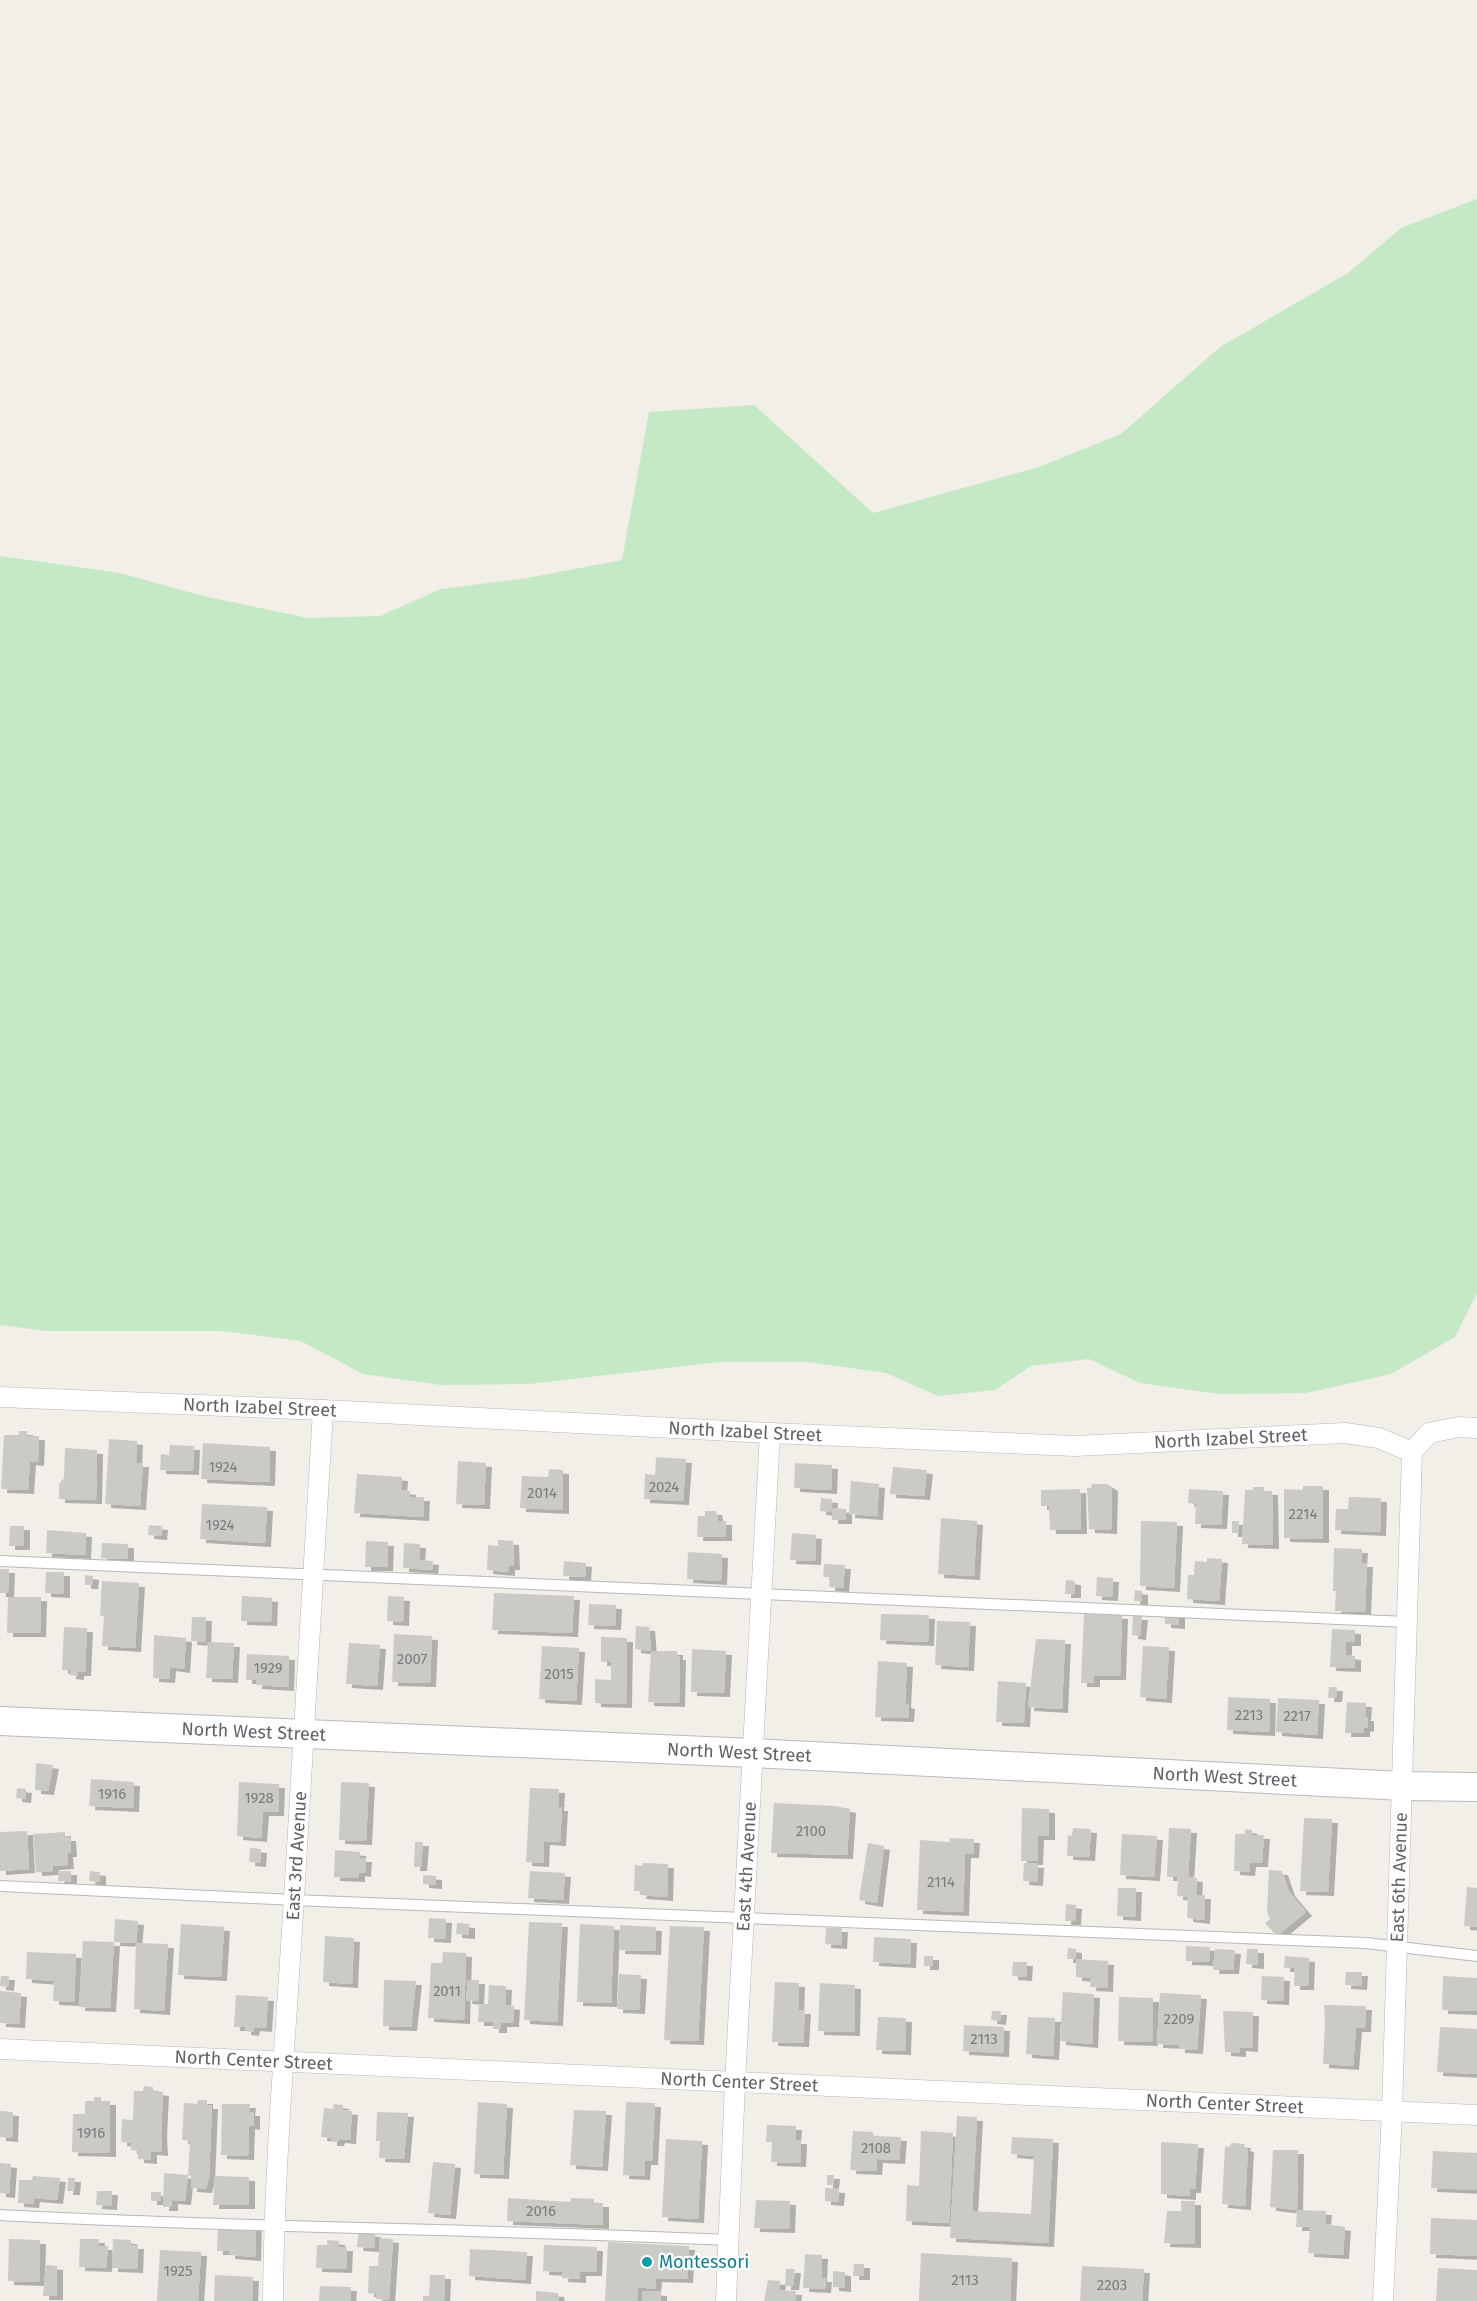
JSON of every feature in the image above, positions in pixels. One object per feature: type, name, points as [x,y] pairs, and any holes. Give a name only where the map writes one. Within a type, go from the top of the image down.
[{"type":"street","name":"North Izabel Street","points":[[0,1397],[1075,1446],[1345,1433],[1379,1438],[1412,1452]]},
{"type":"street","name":"East 3rd Avenue","points":[[273,2301],[274,2225],[282,2060],[294,1900],[323,1410]]},
{"type":"street","points":[[1412,1452],[1429,1433],[1459,1427],[1477,1428]]},
{"type":"street","name":"East 4th Avenue","points":[[726,2301],[735,2082],[770,1433]]},
{"type":"street","name":"East 6th Avenue","points":[[1383,2301],[1392,2111],[1412,1452]]},
{"type":"street","name":"North West Street","points":[[0,1720],[753,1753],[1403,1786],[1477,1787]]},
{"type":"street","name":"North Center Street","points":[[0,2049],[1477,2115]]},
{"type":"lane","points":[[0,1561],[1407,1622]]},
{"type":"lane","points":[[0,1886],[294,1900],[1354,1942],[1477,1956]]},
{"type":"lane","points":[[0,2215],[728,2240]]},
{"type":"green space","points":[[1477,199],[1477,1293],[1455,1337],[1391,1374],[1306,1393],[1219,1394],[1140,1383],[1089,1359],[1031,1366],[995,1390],[938,1396],[886,1373],[808,1362],[720,1362],[529,1384],[441,1385],[363,1374],[301,1341],[222,1331],[47,1331],[0,1325],[0,556],[120,573],[203,596],[308,618],[380,616],[441,589],[527,578],[622,560],[649,412],[754,405],[873,513],[1039,467],[1121,434],[1220,347],[1348,273],[1401,228]]},
{"type":"building","points":[[19,1431],[27,1431],[27,1436],[39,1436],[38,1462],[30,1461],[28,1490],[1,1489],[4,1435],[19,1435]]},
{"type":"building","points":[[109,1439],[137,1441],[136,1463],[143,1463],[140,1506],[105,1504]]},
{"type":"building","points":[[203,1443],[270,1447],[269,1482],[201,1479]]},
{"type":"building","points":[[170,1445],[194,1446],[193,1471],[160,1470],[161,1454],[169,1455]]},
{"type":"building","points":[[65,1448],[97,1450],[96,1500],[59,1499],[59,1484],[64,1478]]},
{"type":"building","points":[[656,1457],[686,1459],[683,1501],[644,1499],[645,1474],[655,1475]]},
{"type":"building","points":[[458,1461],[486,1463],[484,1505],[456,1504]]},
{"type":"building","points":[[795,1463],[832,1465],[831,1490],[794,1488]]},
{"type":"building","points":[[893,1467],[927,1470],[924,1496],[890,1494]]},
{"type":"building","points":[[549,1469],[563,1470],[563,1510],[520,1508],[522,1476],[548,1477]]},
{"type":"building","points":[[357,1474],[402,1477],[401,1490],[410,1491],[410,1497],[424,1497],[423,1517],[354,1513]]},
{"type":"building","points":[[851,1481],[879,1484],[877,1516],[849,1514]]},
{"type":"building","points":[[1092,1484],[1107,1484],[1112,1487],[1111,1530],[1089,1529],[1087,1488],[1091,1488]]},
{"type":"building","points":[[1303,1486],[1323,1486],[1323,1539],[1284,1538],[1284,1489],[1303,1490]]},
{"type":"building","points":[[1253,1487],[1264,1487],[1264,1491],[1272,1491],[1273,1545],[1242,1544],[1245,1490],[1253,1490]]},
{"type":"building","points":[[1080,1489],[1081,1530],[1050,1530],[1049,1506],[1041,1506],[1041,1490]]},
{"type":"building","points":[[1189,1489],[1223,1491],[1221,1525],[1195,1524],[1196,1504],[1188,1503]]},
{"type":"building","points":[[1349,1497],[1381,1498],[1380,1532],[1335,1530],[1336,1509],[1348,1509]]},
{"type":"building","points":[[821,1498],[832,1499],[831,1512],[820,1511]]},
{"type":"building","points":[[202,1504],[267,1507],[265,1543],[200,1539]]},
{"type":"building","points":[[833,1508],[846,1509],[846,1520],[832,1520]]},
{"type":"building","points":[[705,1511],[716,1511],[718,1521],[726,1521],[726,1537],[697,1537],[698,1516],[705,1516]]},
{"type":"building","points":[[941,1518],[977,1521],[974,1576],[938,1574]]},
{"type":"building","points":[[1141,1521],[1177,1522],[1174,1588],[1140,1586]]},
{"type":"building","points":[[1232,1521],[1239,1521],[1239,1533],[1232,1533]]},
{"type":"building","points":[[149,1525],[162,1526],[161,1536],[148,1535]]},
{"type":"building","points":[[10,1526],[24,1526],[24,1546],[9,1546]]},
{"type":"building","points":[[47,1530],[86,1533],[85,1555],[46,1553]]},
{"type":"building","points":[[792,1533],[816,1535],[815,1561],[790,1560]]},
{"type":"building","points":[[498,1540],[513,1541],[514,1566],[509,1566],[509,1572],[487,1570],[488,1545],[498,1546]]},
{"type":"building","points":[[366,1541],[388,1542],[387,1567],[365,1567]]},
{"type":"building","points":[[102,1543],[128,1544],[128,1559],[101,1558]]},
{"type":"building","points":[[404,1543],[420,1544],[419,1560],[433,1561],[432,1570],[403,1568]]},
{"type":"building","points":[[1334,1548],[1362,1549],[1361,1563],[1367,1563],[1365,1612],[1335,1611]]},
{"type":"building","points":[[688,1552],[722,1554],[721,1581],[687,1579]]},
{"type":"building","points":[[1207,1558],[1222,1559],[1219,1601],[1187,1599],[1188,1575],[1194,1575],[1195,1561],[1207,1562]]},
{"type":"building","points":[[564,1561],[586,1563],[585,1577],[563,1576]]},
{"type":"building","points":[[824,1564],[845,1565],[843,1588],[829,1587],[830,1577],[823,1577]]},
{"type":"building","points":[[0,1569],[9,1569],[8,1593],[0,1593]]},
{"type":"building","points":[[46,1572],[64,1572],[64,1594],[45,1593]]},
{"type":"building","points":[[85,1575],[93,1576],[92,1585],[85,1585]]},
{"type":"building","points":[[1097,1577],[1113,1578],[1112,1597],[1096,1596]]},
{"type":"building","points":[[1066,1580],[1075,1581],[1075,1594],[1065,1594]]},
{"type":"building","points":[[102,1581],[139,1583],[135,1648],[102,1646],[104,1616],[100,1616]]},
{"type":"building","points":[[1135,1590],[1142,1591],[1142,1601],[1134,1601]]},
{"type":"building","points":[[494,1593],[574,1596],[572,1633],[492,1630]]},
{"type":"building","points":[[242,1596],[272,1598],[271,1622],[241,1621]]},
{"type":"building","points":[[388,1596],[404,1597],[403,1622],[387,1621]]},
{"type":"building","points":[[8,1597],[41,1597],[40,1633],[7,1633]]},
{"type":"building","points":[[589,1604],[616,1605],[615,1626],[588,1625]]},
{"type":"building","points":[[1165,1613],[1179,1614],[1179,1625],[1165,1624]]},
{"type":"building","points":[[881,1614],[929,1615],[928,1642],[880,1640]]},
{"type":"building","points":[[1084,1614],[1122,1615],[1120,1676],[1094,1676],[1094,1683],[1081,1683]]},
{"type":"building","points":[[1133,1616],[1142,1616],[1140,1636],[1132,1635]]},
{"type":"building","points":[[192,1617],[206,1617],[205,1642],[191,1641]]},
{"type":"building","points":[[937,1621],[970,1622],[968,1667],[935,1665]]},
{"type":"building","points":[[636,1626],[649,1627],[651,1651],[635,1649]]},
{"type":"building","points":[[64,1627],[87,1628],[85,1672],[78,1672],[78,1676],[70,1675],[70,1670],[62,1670]]},
{"type":"building","points":[[1332,1629],[1355,1630],[1355,1642],[1346,1642],[1346,1655],[1355,1656],[1355,1668],[1330,1667]]},
{"type":"building","points":[[394,1634],[432,1636],[430,1683],[392,1682]]},
{"type":"building","points":[[154,1635],[186,1638],[184,1669],[170,1667],[169,1679],[153,1678]]},
{"type":"building","points":[[601,1637],[627,1638],[626,1704],[595,1703],[595,1679],[611,1680],[611,1662],[601,1662]]},
{"type":"building","points":[[1036,1639],[1065,1640],[1062,1709],[1028,1707]]},
{"type":"building","points":[[208,1642],[234,1643],[232,1679],[206,1678]]},
{"type":"building","points":[[349,1643],[380,1645],[377,1686],[346,1684]]},
{"type":"building","points":[[542,1646],[579,1648],[576,1701],[539,1699]]},
{"type":"building","points":[[1143,1646],[1169,1647],[1166,1699],[1140,1697]]},
{"type":"building","points":[[692,1649],[726,1651],[724,1693],[691,1692]]},
{"type":"building","points":[[651,1651],[677,1651],[677,1656],[680,1656],[679,1703],[648,1702]]},
{"type":"building","points":[[247,1654],[289,1656],[288,1687],[256,1685],[256,1680],[246,1680]]},
{"type":"building","points":[[878,1661],[907,1663],[905,1704],[909,1705],[908,1718],[875,1717]]},
{"type":"building","points":[[998,1681],[1026,1683],[1024,1723],[996,1722]]},
{"type":"building","points":[[1329,1687],[1337,1687],[1336,1698],[1328,1698]]},
{"type":"building","points":[[1228,1697],[1270,1699],[1269,1732],[1227,1730]]},
{"type":"building","points":[[1278,1698],[1319,1700],[1317,1735],[1276,1732]]},
{"type":"building","points":[[1347,1702],[1366,1703],[1365,1717],[1368,1717],[1368,1727],[1364,1728],[1364,1733],[1345,1733]]},
{"type":"building","points":[[36,1763],[53,1765],[48,1791],[35,1790]]},
{"type":"building","points":[[91,1779],[134,1782],[133,1808],[89,1806]]},
{"type":"building","points":[[239,1782],[279,1784],[278,1812],[263,1812],[261,1838],[237,1836]]},
{"type":"building","points":[[341,1782],[369,1783],[366,1841],[339,1840]]},
{"type":"building","points":[[17,1788],[26,1789],[25,1799],[16,1798]]},
{"type":"building","points":[[530,1788],[559,1789],[558,1807],[562,1807],[560,1842],[544,1841],[543,1863],[526,1862]]},
{"type":"building","points":[[774,1803],[835,1806],[850,1809],[847,1855],[771,1853]]},
{"type":"building","points":[[1022,1808],[1049,1809],[1049,1836],[1038,1836],[1037,1861],[1021,1861]]},
{"type":"building","points":[[1304,1818],[1332,1819],[1328,1892],[1300,1891]]},
{"type":"building","points":[[1073,1828],[1091,1829],[1089,1857],[1067,1856],[1068,1835],[1072,1836]]},
{"type":"building","points":[[1169,1828],[1191,1829],[1188,1877],[1197,1878],[1196,1895],[1205,1895],[1204,1920],[1187,1918],[1188,1897],[1177,1896],[1178,1877],[1167,1877]]},
{"type":"building","points":[[1245,1829],[1252,1830],[1252,1835],[1264,1835],[1262,1863],[1250,1863],[1249,1872],[1234,1871],[1235,1834],[1245,1834]]},
{"type":"building","points":[[27,1831],[29,1869],[0,1871],[0,1832]]},
{"type":"building","points":[[65,1832],[65,1837],[70,1837],[71,1853],[67,1853],[68,1865],[53,1866],[53,1871],[36,1872],[33,1834]]},
{"type":"building","points":[[1122,1834],[1157,1836],[1154,1877],[1120,1875]]},
{"type":"building","points":[[950,1838],[974,1839],[973,1854],[965,1854],[963,1912],[917,1910],[920,1840],[950,1842]]},
{"type":"building","points":[[415,1842],[423,1842],[421,1867],[414,1867]]},
{"type":"building","points":[[868,1843],[884,1846],[877,1903],[859,1900]]},
{"type":"building","points":[[250,1848],[261,1849],[260,1863],[249,1862]]},
{"type":"building","points":[[335,1850],[360,1852],[360,1858],[366,1858],[365,1873],[359,1872],[359,1878],[334,1877]]},
{"type":"building","points":[[643,1863],[668,1864],[667,1897],[640,1895],[641,1891],[634,1891],[635,1865],[642,1866]]},
{"type":"building","points":[[1024,1863],[1038,1864],[1037,1882],[1023,1881]]},
{"type":"building","points":[[1269,1870],[1282,1871],[1289,1892],[1306,1912],[1277,1936],[1265,1923],[1270,1919],[1267,1912]]},
{"type":"building","points":[[59,1871],[71,1871],[71,1882],[58,1881]]},
{"type":"building","points":[[90,1871],[100,1872],[100,1882],[89,1881]]},
{"type":"building","points":[[530,1871],[565,1873],[563,1900],[528,1898]]},
{"type":"building","points":[[423,1875],[436,1876],[436,1885],[423,1884]]},
{"type":"building","points":[[1467,1887],[1477,1888],[1477,1927],[1464,1926]]},
{"type":"building","points":[[1118,1888],[1136,1888],[1135,1917],[1117,1916]]},
{"type":"building","points":[[1066,1904],[1076,1905],[1075,1921],[1065,1921]]},
{"type":"building","points":[[429,1918],[446,1919],[445,1939],[428,1938]]},
{"type":"building","points":[[115,1919],[138,1921],[136,1943],[114,1942]]},
{"type":"building","points":[[529,1922],[562,1923],[557,2022],[524,2020]]},
{"type":"building","points":[[457,1923],[469,1924],[469,1935],[456,1934]]},
{"type":"building","points":[[181,1924],[224,1927],[221,1977],[178,1975]]},
{"type":"building","points":[[580,1924],[614,1926],[611,2003],[577,2002]]},
{"type":"building","points":[[620,1925],[656,1927],[655,1951],[619,1950]]},
{"type":"building","points":[[670,1926],[704,1927],[698,2041],[664,2040]]},
{"type":"building","points":[[826,1928],[842,1928],[841,1945],[825,1944]]},
{"type":"building","points":[[325,1936],[354,1938],[352,1984],[323,1982]]},
{"type":"building","points":[[874,1937],[911,1939],[910,1964],[873,1962]]},
{"type":"building","points":[[83,1941],[114,1942],[110,2008],[79,2007]]},
{"type":"building","points":[[136,1943],[168,1944],[164,2011],[134,2009]]},
{"type":"building","points":[[1186,1946],[1210,1947],[1209,1962],[1186,1961]]},
{"type":"building","points":[[1068,1948],[1076,1949],[1076,1959],[1067,1959]]},
{"type":"building","points":[[1215,1949],[1235,1950],[1233,1970],[1213,1970]]},
{"type":"building","points":[[1247,1949],[1258,1949],[1258,1965],[1246,1964]]},
{"type":"building","points":[[27,1952],[76,1954],[74,2002],[53,2001],[54,1981],[26,1979]]},
{"type":"building","points":[[443,1952],[466,1953],[464,2020],[428,2018],[431,1963],[442,1963]]},
{"type":"building","points":[[924,1956],[933,1956],[933,1966],[924,1966]]},
{"type":"building","points":[[1285,1956],[1309,1958],[1308,1986],[1294,1986],[1295,1968],[1284,1968]]},
{"type":"building","points":[[1076,1959],[1108,1961],[1107,1988],[1090,1987],[1091,1978],[1076,1977]]},
{"type":"building","points":[[1013,1962],[1027,1962],[1026,1977],[1012,1976]]},
{"type":"building","points":[[1346,1972],[1362,1972],[1361,1986],[1345,1985]]},
{"type":"building","points":[[619,1974],[641,1975],[639,2010],[617,2009]]},
{"type":"building","points":[[1,1976],[9,1976],[8,1987],[0,1986]]},
{"type":"building","points":[[1262,1976],[1284,1977],[1283,2001],[1261,2000]]},
{"type":"building","points":[[1443,1976],[1477,1978],[1477,2011],[1442,2010]]},
{"type":"building","points":[[384,1980],[416,1981],[411,2027],[383,2026]]},
{"type":"building","points":[[468,1980],[479,1980],[478,2001],[466,2000]]},
{"type":"building","points":[[775,1982],[799,1983],[798,2010],[805,2010],[803,2043],[772,2042]]},
{"type":"building","points":[[820,1983],[855,1985],[854,2032],[818,2031]]},
{"type":"building","points":[[489,1985],[506,1986],[505,2005],[514,2006],[513,2023],[501,2023],[501,2029],[493,2029],[493,2022],[478,2022],[479,2004],[488,2004]]},
{"type":"building","points":[[0,1991],[21,1993],[19,2024],[0,2023]]},
{"type":"building","points":[[1063,1992],[1094,1994],[1092,2044],[1060,2041]]},
{"type":"building","points":[[1160,1993],[1201,1995],[1197,2050],[1179,2049],[1179,2045],[1157,2044]]},
{"type":"building","points":[[236,1995],[268,1997],[266,2028],[254,2027],[253,2032],[245,2031],[245,2027],[234,2027]]},
{"type":"building","points":[[1119,1997],[1153,1998],[1152,2042],[1118,2041]]},
{"type":"building","points":[[1324,2005],[1366,2006],[1365,2028],[1356,2028],[1353,2066],[1323,2064]]},
{"type":"building","points":[[992,2011],[1001,2011],[1000,2021],[991,2020]]},
{"type":"building","points":[[1223,2011],[1253,2012],[1252,2048],[1240,2047],[1240,2053],[1225,2052]]},
{"type":"building","points":[[878,2017],[906,2018],[905,2051],[876,2050]]},
{"type":"building","points":[[1028,2017],[1055,2018],[1053,2056],[1026,2054]]},
{"type":"building","points":[[964,2025],[1004,2027],[1003,2053],[963,2051]]},
{"type":"building","points":[[1440,2027],[1477,2029],[1477,2074],[1437,2072]]},
{"type":"building","points":[[144,2086],[153,2087],[153,2091],[163,2092],[162,2152],[151,2151],[151,2160],[138,2159],[138,2151],[131,2150],[132,2143],[121,2142],[122,2119],[133,2120],[134,2091],[143,2091]]},
{"type":"building","points":[[94,2097],[101,2097],[101,2101],[110,2101],[110,2153],[72,2152],[73,2114],[85,2114],[85,2101],[94,2101]]},
{"type":"building","points":[[198,2100],[207,2100],[207,2105],[212,2105],[209,2178],[206,2189],[191,2188],[191,2176],[188,2175],[190,2141],[182,2140],[184,2103],[197,2104]]},
{"type":"building","points":[[478,2102],[507,2104],[503,2175],[474,2174]]},
{"type":"building","points":[[626,2102],[655,2103],[652,2161],[645,2161],[644,2176],[623,2175]]},
{"type":"building","points":[[222,2104],[250,2104],[249,2112],[254,2112],[254,2126],[249,2125],[248,2156],[221,2155]]},
{"type":"building","points":[[334,2104],[343,2105],[343,2110],[352,2111],[350,2140],[339,2139],[338,2142],[331,2142],[331,2138],[321,2137],[324,2108],[333,2109]]},
{"type":"building","points":[[574,2110],[606,2111],[602,2167],[570,2165]]},
{"type":"building","points":[[0,2111],[13,2112],[12,2138],[0,2137]]},
{"type":"building","points":[[377,2112],[408,2113],[404,2159],[379,2158],[380,2141],[376,2141]]},
{"type":"building","points":[[957,2116],[977,2117],[972,2211],[1031,2214],[1034,2156],[1011,2154],[1012,2137],[1053,2139],[1048,2243],[950,2238]]},
{"type":"building","points":[[767,2125],[796,2126],[795,2140],[801,2140],[800,2163],[771,2162],[772,2142],[766,2142]]},
{"type":"building","points":[[853,2131],[873,2132],[873,2136],[901,2137],[899,2160],[877,2159],[876,2171],[850,2170]]},
{"type":"building","points":[[921,2131],[953,2133],[949,2223],[906,2221],[907,2185],[919,2186]]},
{"type":"building","points":[[666,2139],[702,2141],[698,2219],[662,2217]]},
{"type":"building","points":[[1161,2142],[1198,2144],[1195,2189],[1190,2189],[1190,2196],[1161,2194]]},
{"type":"building","points":[[1231,2143],[1245,2144],[1244,2147],[1248,2148],[1245,2206],[1222,2204],[1225,2146],[1230,2147]]},
{"type":"building","points":[[1273,2150],[1298,2150],[1297,2210],[1270,2207]]},
{"type":"building","points":[[1433,2151],[1477,2153],[1477,2190],[1431,2188]]},
{"type":"building","points":[[433,2162],[455,2164],[450,2215],[428,2213]]},
{"type":"building","points":[[0,2163],[11,2164],[9,2194],[0,2193]]},
{"type":"building","points":[[164,2173],[188,2175],[185,2201],[172,2200],[172,2207],[163,2207]]},
{"type":"building","points":[[827,2175],[834,2175],[833,2185],[827,2185]]},
{"type":"building","points":[[33,2176],[60,2178],[57,2200],[34,2198],[33,2204],[18,2203],[19,2180],[32,2180]]},
{"type":"building","points":[[215,2176],[249,2177],[249,2205],[213,2205]]},
{"type":"building","points":[[68,2178],[75,2178],[74,2191],[67,2191]]},
{"type":"building","points":[[825,2188],[839,2189],[838,2202],[825,2201]]},
{"type":"building","points":[[97,2191],[112,2191],[111,2206],[96,2205]]},
{"type":"building","points":[[151,2192],[161,2192],[161,2201],[151,2201]]},
{"type":"building","points":[[508,2198],[570,2202],[571,2198],[594,2199],[594,2203],[603,2203],[603,2225],[507,2221]]},
{"type":"building","points":[[756,2200],[790,2201],[789,2229],[754,2228]]},
{"type":"building","points":[[1181,2201],[1195,2201],[1195,2244],[1164,2243],[1167,2211],[1181,2211]]},
{"type":"building","points":[[1297,2210],[1326,2211],[1325,2224],[1345,2227],[1343,2255],[1308,2253],[1310,2227],[1296,2227]]},
{"type":"building","points":[[1431,2218],[1477,2220],[1477,2256],[1430,2254]]},
{"type":"building","points":[[256,2222],[255,2257],[229,2255],[229,2251],[217,2251],[218,2226]]},
{"type":"building","points":[[359,2232],[375,2233],[374,2248],[357,2247]]},
{"type":"building","points":[[380,2238],[393,2239],[389,2300],[376,2299],[376,2294],[368,2293],[369,2266],[378,2266]]},
{"type":"building","points":[[9,2239],[40,2240],[39,2282],[8,2281]]},
{"type":"building","points":[[80,2239],[99,2239],[98,2246],[108,2246],[106,2268],[79,2267]]},
{"type":"building","points":[[113,2239],[131,2240],[131,2245],[138,2245],[137,2269],[112,2268]]},
{"type":"building","points":[[327,2240],[339,2241],[339,2247],[347,2247],[346,2269],[316,2268],[317,2245],[327,2245]]},
{"type":"building","name":"Montessori","points":[[608,2242],[689,2246],[687,2279],[656,2278],[655,2289],[638,2287],[637,2301],[605,2301]]},
{"type":"building","points":[[544,2245],[597,2247],[596,2272],[580,2272],[580,2279],[562,2278],[563,2272],[543,2271]]},
{"type":"building","points":[[470,2249],[527,2252],[525,2280],[469,2276]]},
{"type":"building","points":[[160,2250],[201,2252],[198,2301],[157,2301]]},
{"type":"building","points":[[921,2253],[1012,2258],[1010,2301],[919,2301]]},
{"type":"building","points":[[805,2254],[822,2255],[821,2278],[826,2278],[825,2289],[803,2288]]},
{"type":"building","points":[[854,2264],[864,2264],[864,2276],[853,2276]]},
{"type":"building","points":[[46,2265],[57,2266],[57,2296],[43,2296]]},
{"type":"building","points":[[1082,2266],[1144,2269],[1142,2301],[1080,2301]]},
{"type":"building","points":[[1438,2268],[1477,2270],[1477,2301],[1436,2301]]},
{"type":"building","points":[[786,2269],[795,2269],[793,2286],[785,2286]]},
{"type":"building","points":[[833,2271],[845,2272],[845,2288],[833,2287]]},
{"type":"building","points":[[215,2275],[253,2277],[252,2301],[214,2301]]},
{"type":"building","points":[[430,2275],[445,2275],[444,2301],[423,2301],[423,2296],[429,2296]]},
{"type":"building","points":[[768,2280],[780,2281],[779,2290],[796,2291],[795,2301],[764,2301]]},
{"type":"building","points":[[320,2286],[351,2287],[350,2301],[319,2301]]},
{"type":"building","points":[[536,2291],[558,2293],[559,2301],[536,2301]]},
{"type":"building","points":[[642,2291],[661,2292],[661,2301],[642,2301]]},
{"type":"place","name":"Montessori","points":[[647,2262]]}]
